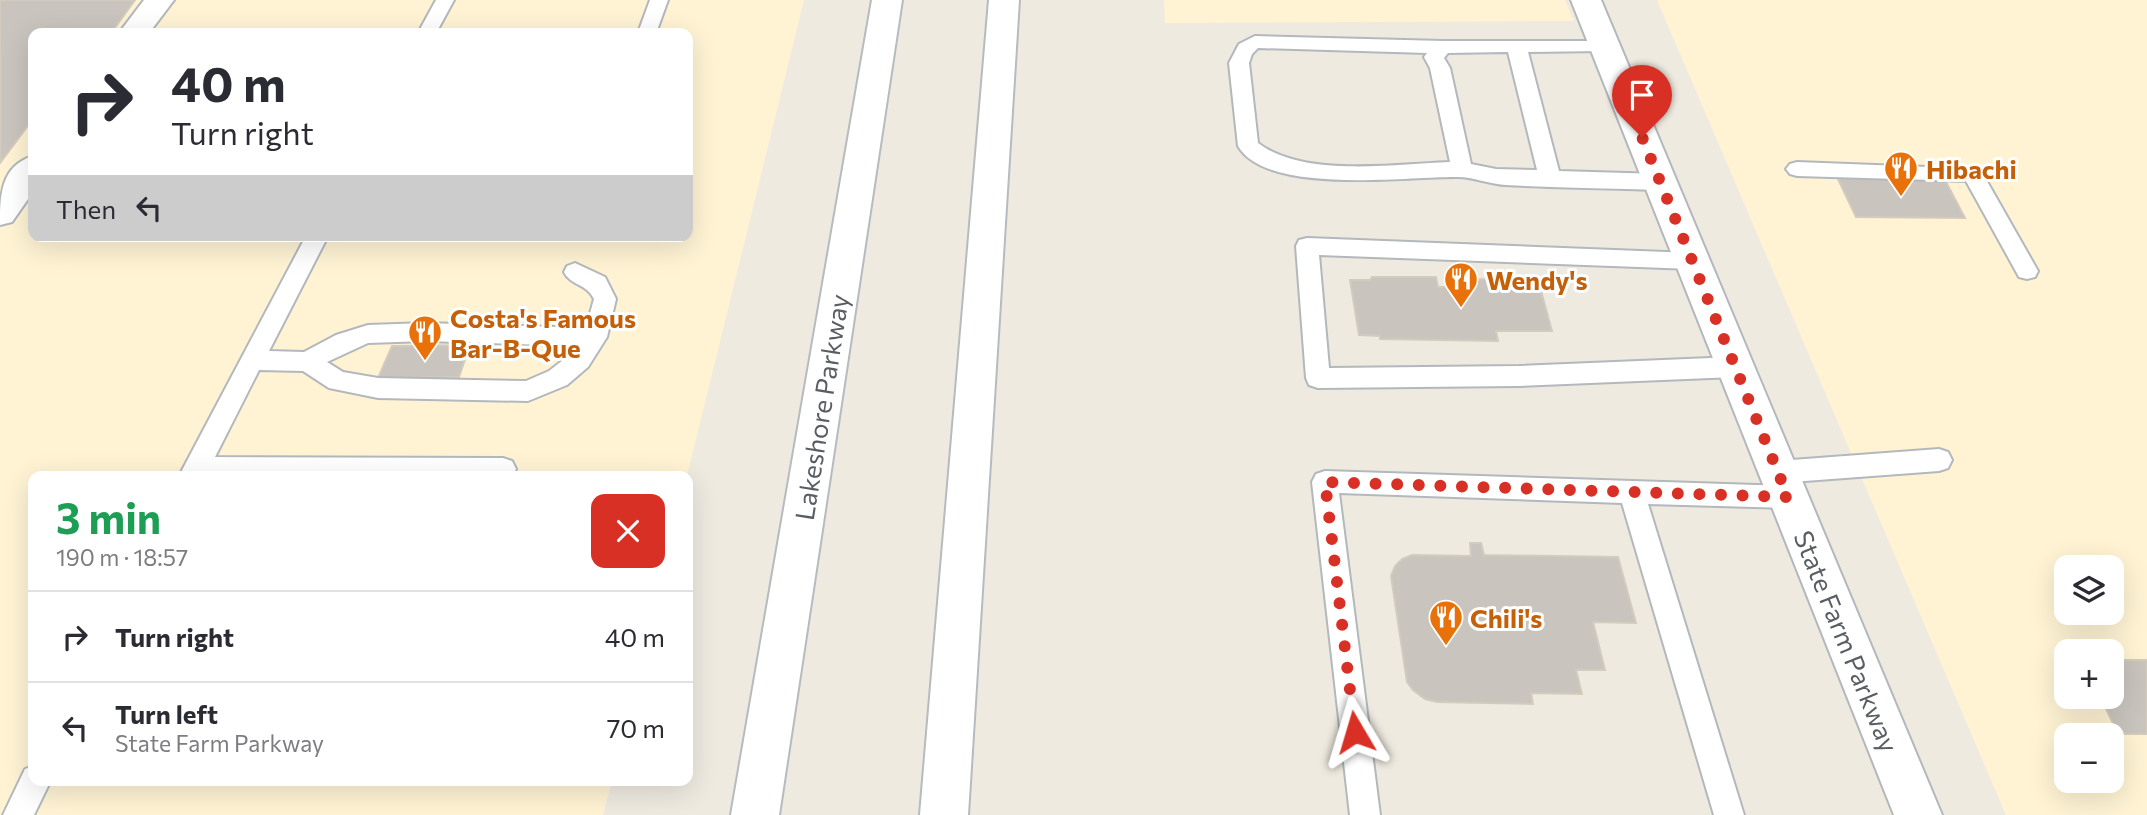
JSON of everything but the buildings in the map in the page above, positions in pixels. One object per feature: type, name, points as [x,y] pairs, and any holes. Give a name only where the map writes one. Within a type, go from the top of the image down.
[{"type":"main road","points":[[138,28],[159,0]]},
{"type":"main road","name":"Lakeshore Parkway","points":[[755,815],[887,0]]},
{"type":"main road","points":[[944,815],[1004,0]]},
{"type":"main road","name":"State Farm Parkway","points":[[1586,0],[1918,815]]},
{"type":"main road","points":[[0,213],[28,174]]},
{"type":"lane","points":[[431,28],[446,0]]},
{"type":"lane","points":[[650,28],[659,0]]},
{"type":"lane","points":[[1605,45],[1443,47],[1255,42],[1242,52],[1239,63],[1248,146],[1254,155],[1264,160],[1312,172],[1462,169],[1484,177],[1660,182]]},
{"type":"lane","points":[[1516,45],[1550,178]]},
{"type":"lane","points":[[1443,47],[1434,57],[1440,68],[1462,169]]},
{"type":"lane","points":[[1797,169],[1973,174],[2027,271]]},
{"type":"lane","points":[[195,471],[314,242]]},
{"type":"lane","points":[[1692,261],[1307,246],[1318,378],[1519,376],[1735,367]]},
{"type":"lane","points":[[252,360],[307,362],[338,381],[378,388],[528,391],[558,378],[580,360],[595,337],[605,299],[597,283],[575,272]]},
{"type":"lane","points":[[307,362],[344,342],[368,334],[426,332],[595,337]]},
{"type":"lane","points":[[1365,815],[1325,482],[1632,492],[1783,484],[1940,460]]},
{"type":"lane","points":[[271,471],[503,468],[502,471]]},
{"type":"lane","points":[[1632,492],[1729,815]]},
{"type":"lane","points":[[18,815],[33,786]]},
{"type":"shaded area","points":[[0,0],[804,0],[688,471],[28,471],[28,786],[611,786],[603,815],[0,815]]},
{"type":"shaded area","points":[[1164,0],[1565,0],[1574,21],[1165,23]]},
{"type":"shaded area","points":[[1657,0],[2147,0],[2147,815],[2006,815]]},
{"type":"place","name":"Hibachi","points":[[1901,198]]},
{"type":"place","name":"Wendy's","points":[[1461,309]]},
{"type":"place","name":"Costa's Famous Bar-B-Que","points":[[425,362]]},
{"type":"place","name":"Chili's","points":[[1446,647]]},
{"type":"route","points":[[1355,732],[1325,482],[1788,497],[1642,137]]}]
